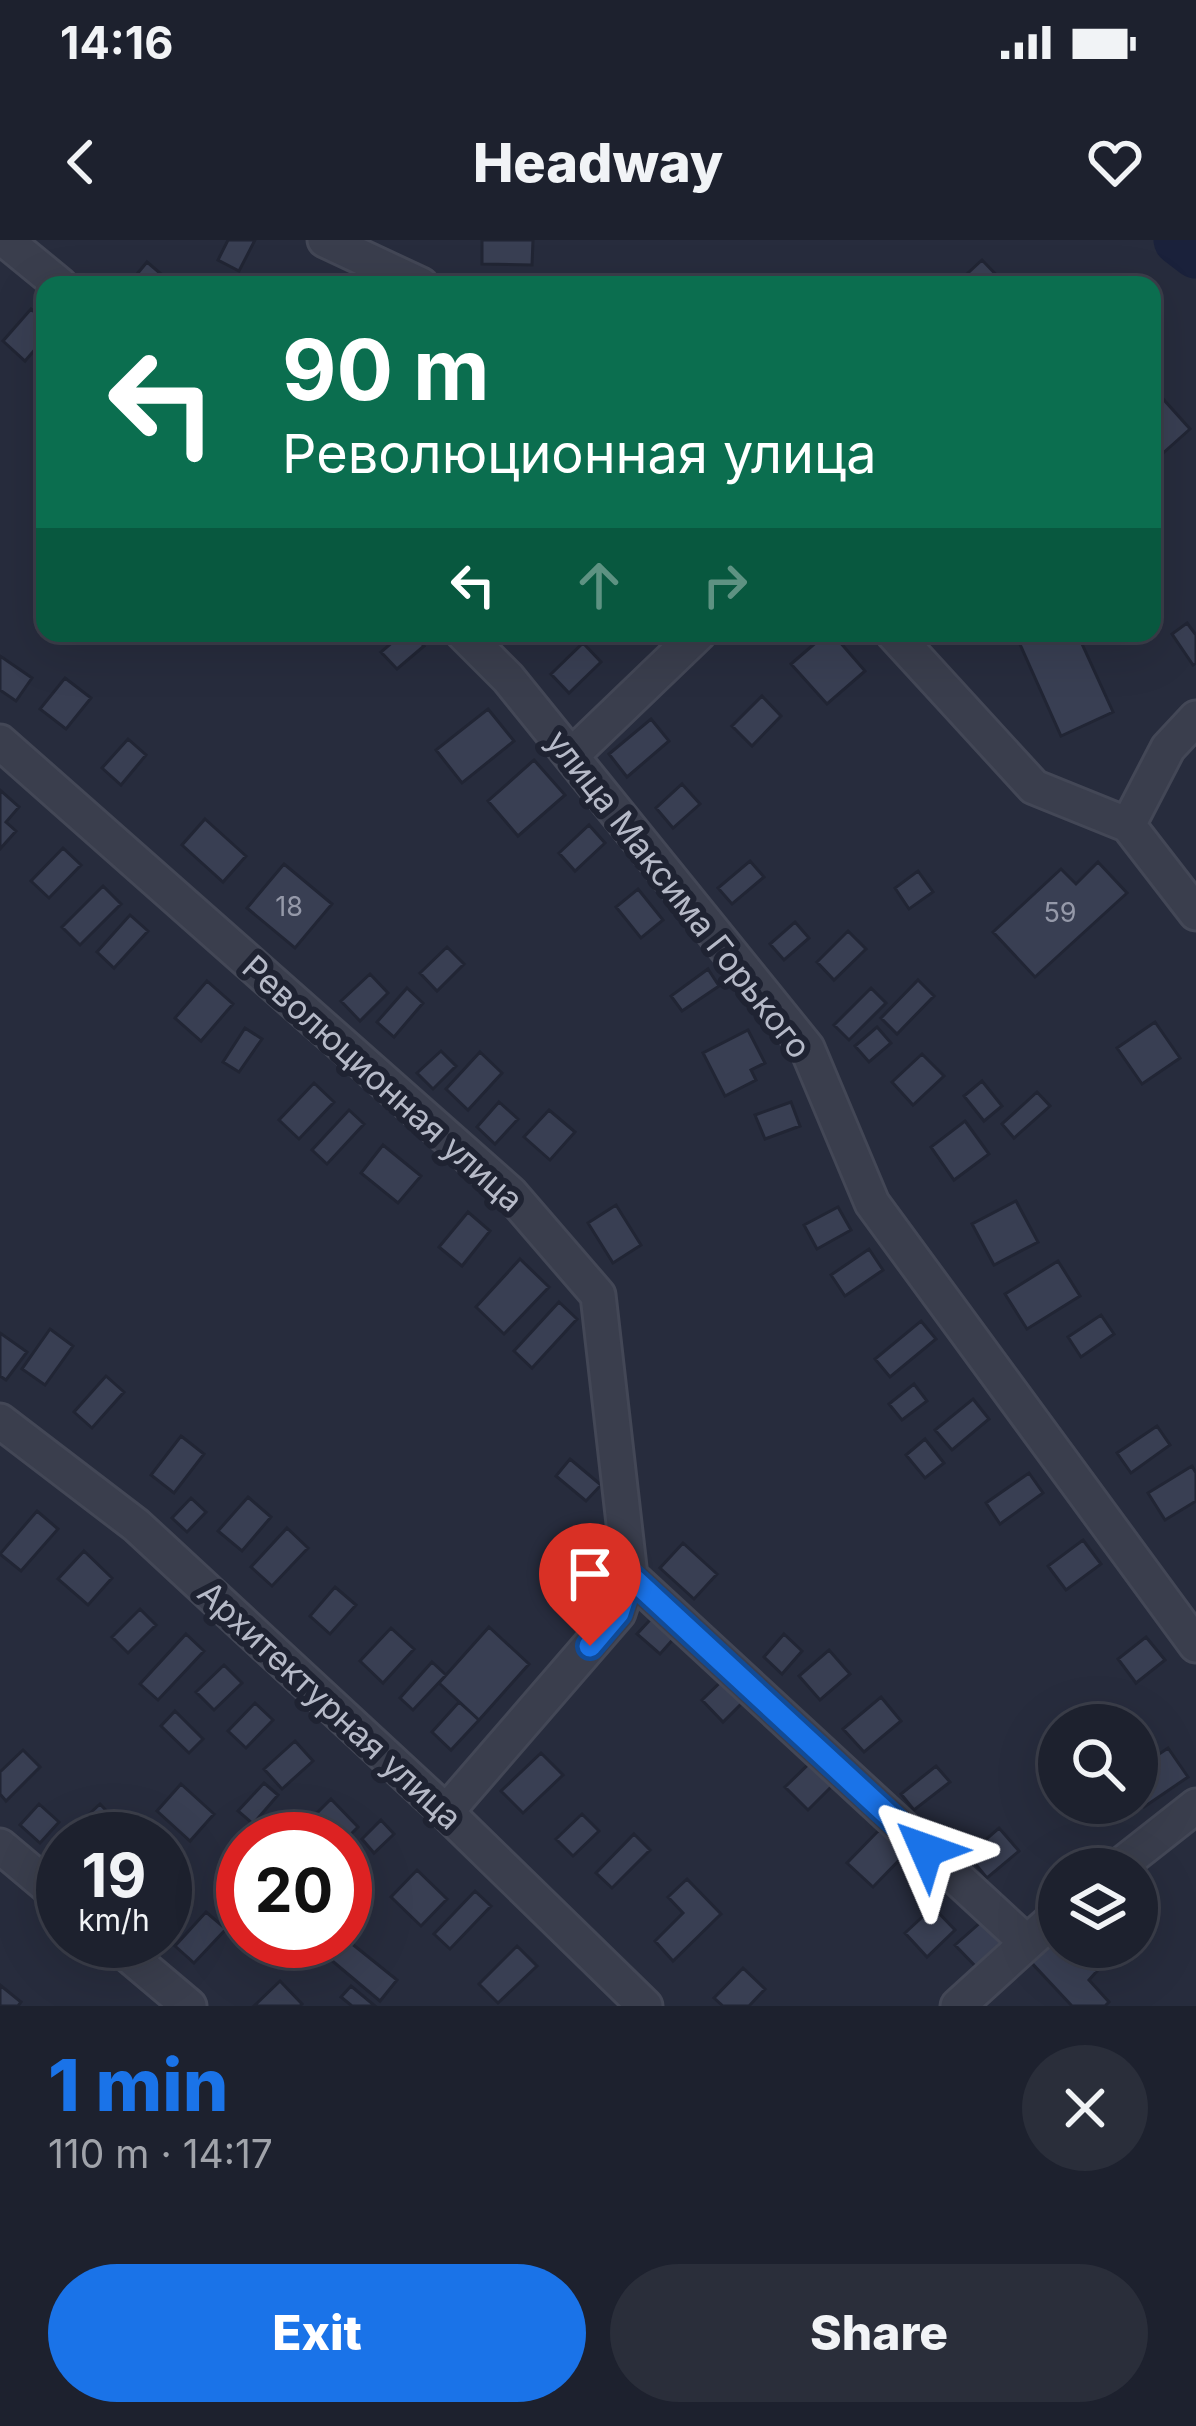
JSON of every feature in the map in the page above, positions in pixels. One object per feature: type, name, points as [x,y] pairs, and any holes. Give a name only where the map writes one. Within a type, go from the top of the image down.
[{"type":"street","points":[[5,240],[49,276]]},
{"type":"street","points":[[325,240],[402,276]]},
{"type":"street","name":"улица Максима Горького","points":[[472,642],[508,678],[807,1048],[872,1203],[1196,1645]]},
{"type":"street","points":[[571,756],[690,642]]},
{"type":"street","points":[[901,642],[1034,787],[1128,825],[1196,913]]},
{"type":"street","points":[[1128,825],[1168,748],[1196,718]]},
{"type":"street","name":"Революционная улица","points":[[0,742],[510,1193],[598,1294],[630,1576]]},
{"type":"street","name":"Архитектурная улица","points":[[0,1420],[136,1525],[446,1812],[645,2006]]},
{"type":"street","points":[[446,1812],[618,1613],[630,1576],[1025,1941]]},
{"type":"street","points":[[1143,1848],[1196,1806]]},
{"type":"street","points":[[0,1846],[36,1876]]},
{"type":"street","points":[[958,2006],[1038,1931]]},
{"type":"street","points":[[144,1968],[189,2006]]},
{"type":"building","points":[[228,240],[255,240],[239,271],[218,260]]},
{"type":"building","points":[[482,240],[533,240],[532,265],[482,264]]},
{"type":"building","points":[[982,260],[997,276],[965,276]]},
{"type":"building","points":[[147,262],[163,276],[135,276]]},
{"type":"building","points":[[31,309],[36,313],[36,348],[25,361],[3,341]]},
{"type":"building","points":[[1161,397],[1190,429],[1161,455]]},
{"type":"building","points":[[1187,623],[1196,635],[1193,665],[1172,634]]},
{"type":"building","points":[[393,642],[424,646],[397,669],[381,652]]},
{"type":"building","points":[[817,642],[840,642],[865,671],[827,704],[791,664]]},
{"type":"building","points":[[1019,642],[1081,642],[1113,712],[1061,736]]},
{"type":"building","points":[[583,643],[601,662],[569,693],[551,674]]},
{"type":"building","points":[[0,656],[32,678],[16,701],[0,690]]},
{"type":"building","points":[[65,678],[91,698],[66,729],[40,709]]},
{"type":"building","points":[[762,696],[781,716],[752,746],[732,726]]},
{"type":"building","points":[[488,709],[514,741],[462,783],[436,750]]},
{"type":"building","points":[[651,719],[669,741],[627,777],[609,754]]},
{"type":"building","points":[[128,739],[146,755],[121,785],[102,768]]},
{"type":"building","points":[[534,760],[565,795],[518,836],[488,801]]},
{"type":"building","points":[[682,784],[700,804],[673,828],[656,808]]},
{"type":"building","points":[[0,790],[19,807],[6,822],[16,831],[0,849]]},
{"type":"building","points":[[205,819],[246,856],[223,882],[182,845]]},
{"type":"building","points":[[589,825],[605,843],[575,871],[559,853]]},
{"type":"building","points":[[63,848],[81,865],[49,898],[31,881]]},
{"type":"building","points":[[750,861],[764,877],[732,904],[718,888]]},
{"type":"building","points":[[1098,862],[1127,893],[1035,977],[993,932],[1061,869],[1076,884]]},
{"type":"building","points":[[284,864],[332,904],[295,948],[247,908]]},
{"type":"building","points":[[918,871],[933,892],[909,909],[895,888]]},
{"type":"building","points":[[103,886],[121,904],[80,945],[62,927]]},
{"type":"building","points":[[638,889],[663,920],[641,938],[616,907]]},
{"type":"building","points":[[130,915],[148,931],[114,968],[97,952]]},
{"type":"building","points":[[795,922],[809,938],[784,960],[770,944]]},
{"type":"building","points":[[848,931],[866,949],[834,980],[817,962]]},
{"type":"building","points":[[447,947],[464,964],[437,991],[420,973]]},
{"type":"building","points":[[708,969],[719,986],[682,1011],[671,996]]},
{"type":"building","points":[[370,974],[388,993],[360,1021],[341,1001]]},
{"type":"building","points":[[918,980],[934,996],[897,1034],[881,1018]]},
{"type":"building","points":[[207,981],[233,1004],[201,1041],[175,1018]]},
{"type":"building","points":[[407,988],[423,1003],[394,1037],[377,1022]]},
{"type":"building","points":[[871,988],[886,1003],[849,1040],[834,1025]]},
{"type":"building","points":[[1155,1022],[1180,1058],[1142,1084],[1117,1048]]},
{"type":"building","points":[[877,1027],[891,1043],[869,1062],[855,1046]]},
{"type":"building","points":[[245,1028],[262,1039],[239,1072],[223,1062]]},
{"type":"building","points":[[748,1030],[765,1063],[751,1070],[756,1080],[725,1096],[703,1053]]},
{"type":"building","points":[[441,1051],[456,1066],[433,1089],[417,1073]]},
{"type":"building","points":[[480,1052],[502,1073],[468,1110],[446,1089]]},
{"type":"building","points":[[922,1054],[944,1076],[913,1105],[892,1082]]},
{"type":"building","points":[[982,1081],[1002,1106],[984,1121],[964,1096]]},
{"type":"building","points":[[314,1083],[334,1102],[299,1139],[279,1120]]},
{"type":"building","points":[[1037,1092],[1050,1106],[1014,1138],[1002,1124]]},
{"type":"building","points":[[499,1102],[518,1119],[495,1144],[477,1127]]},
{"type":"building","points":[[791,1102],[800,1126],[765,1139],[755,1115]]},
{"type":"building","points":[[349,1110],[364,1124],[327,1164],[312,1150]]},
{"type":"building","points":[[549,1110],[575,1132],[550,1160],[524,1137]]},
{"type":"building","points":[[965,1121],[989,1154],[954,1180],[931,1147]]},
{"type":"building","points":[[383,1145],[421,1176],[398,1203],[361,1173]]},
{"type":"building","points":[[1016,1201],[1038,1242],[994,1265],[972,1224]]},
{"type":"building","points":[[616,1205],[641,1245],[613,1263],[588,1223]]},
{"type":"building","points":[[838,1207],[851,1230],[817,1249],[804,1225]]},
{"type":"building","points":[[468,1212],[490,1231],[462,1266],[439,1247]]},
{"type":"building","points":[[869,1249],[883,1270],[845,1296],[831,1275]]},
{"type":"building","points":[[520,1259],[549,1287],[504,1334],[476,1307]]},
{"type":"building","points":[[1058,1261],[1080,1296],[1027,1329],[1005,1294]]},
{"type":"building","points":[[559,1302],[577,1319],[532,1368],[514,1351]]},
{"type":"building","points":[[1101,1315],[1114,1334],[1081,1357],[1068,1337]]},
{"type":"building","points":[[921,1321],[936,1339],[890,1377],[875,1359]]},
{"type":"building","points":[[50,1329],[73,1346],[45,1385],[22,1369]]},
{"type":"building","points":[[0,1333],[27,1352],[6,1380],[0,1376]]},
{"type":"building","points":[[106,1376],[124,1392],[92,1428],[74,1412]]},
{"type":"building","points":[[914,1384],[927,1401],[902,1420],[889,1404]]},
{"type":"building","points":[[973,1399],[989,1419],[952,1450],[935,1430]]},
{"type":"building","points":[[1157,1426],[1170,1445],[1131,1473],[1117,1453]]},
{"type":"building","points":[[181,1436],[204,1454],[174,1493],[151,1475]]},
{"type":"building","points":[[925,1439],[944,1463],[925,1478],[906,1455]]},
{"type":"building","points":[[570,1459],[601,1485],[586,1501],[556,1476]]},
{"type":"building","points":[[1192,1466],[1196,1501],[1165,1520],[1148,1493]]},
{"type":"building","points":[[1029,1473],[1043,1493],[1000,1524],[986,1503]]},
{"type":"building","points":[[248,1497],[271,1517],[242,1551],[218,1531]]},
{"type":"building","points":[[191,1498],[206,1512],[187,1532],[172,1518]]},
{"type":"building","points":[[37,1511],[58,1529],[21,1571],[0,1554]]},
{"type":"building","points":[[287,1528],[308,1548],[272,1586],[251,1567]]},
{"type":"building","points":[[1083,1540],[1101,1564],[1066,1590],[1048,1566]]},
{"type":"building","points":[[683,1543],[717,1574],[694,1599],[660,1568]]},
{"type":"building","points":[[84,1551],[112,1578],[88,1605],[58,1579]]},
{"type":"building","points":[[335,1587],[356,1605],[330,1634],[310,1616]]},
{"type":"building","points":[[661,1608],[683,1628],[660,1654],[637,1634]]},
{"type":"building","points":[[140,1609],[156,1625],[128,1653],[112,1637]]},
{"type":"building","points":[[489,1627],[529,1664],[479,1720],[439,1683]]},
{"type":"building","points":[[391,1628],[414,1649],[383,1683],[360,1661]]},
{"type":"building","points":[[186,1634],[204,1651],[158,1700],[140,1684]]},
{"type":"building","points":[[784,1634],[802,1651],[782,1674],[764,1657]]},
{"type":"building","points":[[1146,1637],[1165,1660],[1136,1683],[1118,1659]]},
{"type":"building","points":[[829,1650],[850,1674],[820,1700],[799,1676]]},
{"type":"building","points":[[432,1662],[446,1675],[413,1710],[400,1698]]},
{"type":"building","points":[[224,1665],[242,1683],[214,1710],[196,1692]]},
{"type":"building","points":[[731,1672],[752,1693],[723,1722],[702,1700]]},
{"type":"building","points":[[881,1697],[901,1721],[864,1752],[843,1729]]},
{"type":"building","points":[[459,1702],[479,1720],[451,1750],[432,1732]]},
{"type":"building","points":[[255,1703],[273,1720],[246,1748],[228,1731]]},
{"type":"building","points":[[175,1711],[203,1739],[189,1753],[161,1726]]},
{"type":"building","points":[[295,1741],[313,1761],[282,1789],[264,1769]]},
{"type":"building","points":[[1168,1748],[1188,1777],[1158,1797],[1158,1755]]},
{"type":"building","points":[[23,1750],[40,1767],[6,1801],[0,1794],[0,1772]]},
{"type":"building","points":[[541,1753],[563,1775],[523,1813],[501,1791]]},
{"type":"building","points":[[816,1757],[838,1780],[808,1810],[785,1787]]},
{"type":"building","points":[[936,1766],[950,1782],[914,1810],[901,1794]]},
{"type":"building","points":[[264,1783],[278,1795],[263,1812],[238,1811]]},
{"type":"building","points":[[181,1784],[214,1814],[192,1839],[192,1812],[157,1811]]},
{"type":"building","points":[[331,1799],[344,1812],[318,1812]]},
{"type":"building","points":[[39,1804],[48,1812],[36,1812],[36,1839],[20,1825]]},
{"type":"building","points":[[582,1814],[599,1831],[573,1856],[556,1839]]},
{"type":"building","points":[[381,1820],[394,1834],[374,1853],[372,1851],[372,1829]]},
{"type":"building","points":[[999,1828],[1019,1851],[987,1878],[968,1855]]},
{"type":"building","points":[[879,1830],[905,1854],[873,1887],[847,1863]]},
{"type":"building","points":[[634,1834],[650,1850],[612,1888],[596,1873]]},
{"type":"building","points":[[417,1870],[447,1899],[421,1926],[391,1897]]},
{"type":"building","points":[[687,1879],[721,1914],[673,1961],[655,1941],[683,1913],[668,1897]]},
{"type":"building","points":[[475,1891],[491,1906],[450,1949],[434,1934]]},
{"type":"building","points":[[933,1907],[955,1930],[927,1957],[905,1933]]},
{"type":"building","points":[[206,1912],[216,1920],[216,1940],[194,1963],[192,1961],[192,1927]]},
{"type":"building","points":[[981,1922],[1005,1947],[980,1971],[955,1945]]},
{"type":"building","points":[[517,1946],[537,1966],[498,2003],[479,1984]]},
{"type":"building","points":[[1038,1952],[1038,1968],[1094,1968],[1097,1971],[1089,1980],[1109,2002],[1072,2006],[1029,1960]]},
{"type":"building","points":[[372,1960],[397,1980],[380,2001],[341,1968],[372,1968]]},
{"type":"building","points":[[743,1968],[765,1989],[749,2006],[723,2006],[714,1998]]},
{"type":"building","points":[[280,1981],[300,2006],[254,2006]]},
{"type":"building","points":[[0,1985],[21,2002],[18,2006],[0,2006]]},
{"type":"building","points":[[351,1986],[375,2006],[352,2006],[341,1997]]},
{"type":"waterway","points":[[1179,240],[1196,253]]},
{"type":"route","points":[[590,1646],[618,1613],[630,1576],[926,1850]]}]
